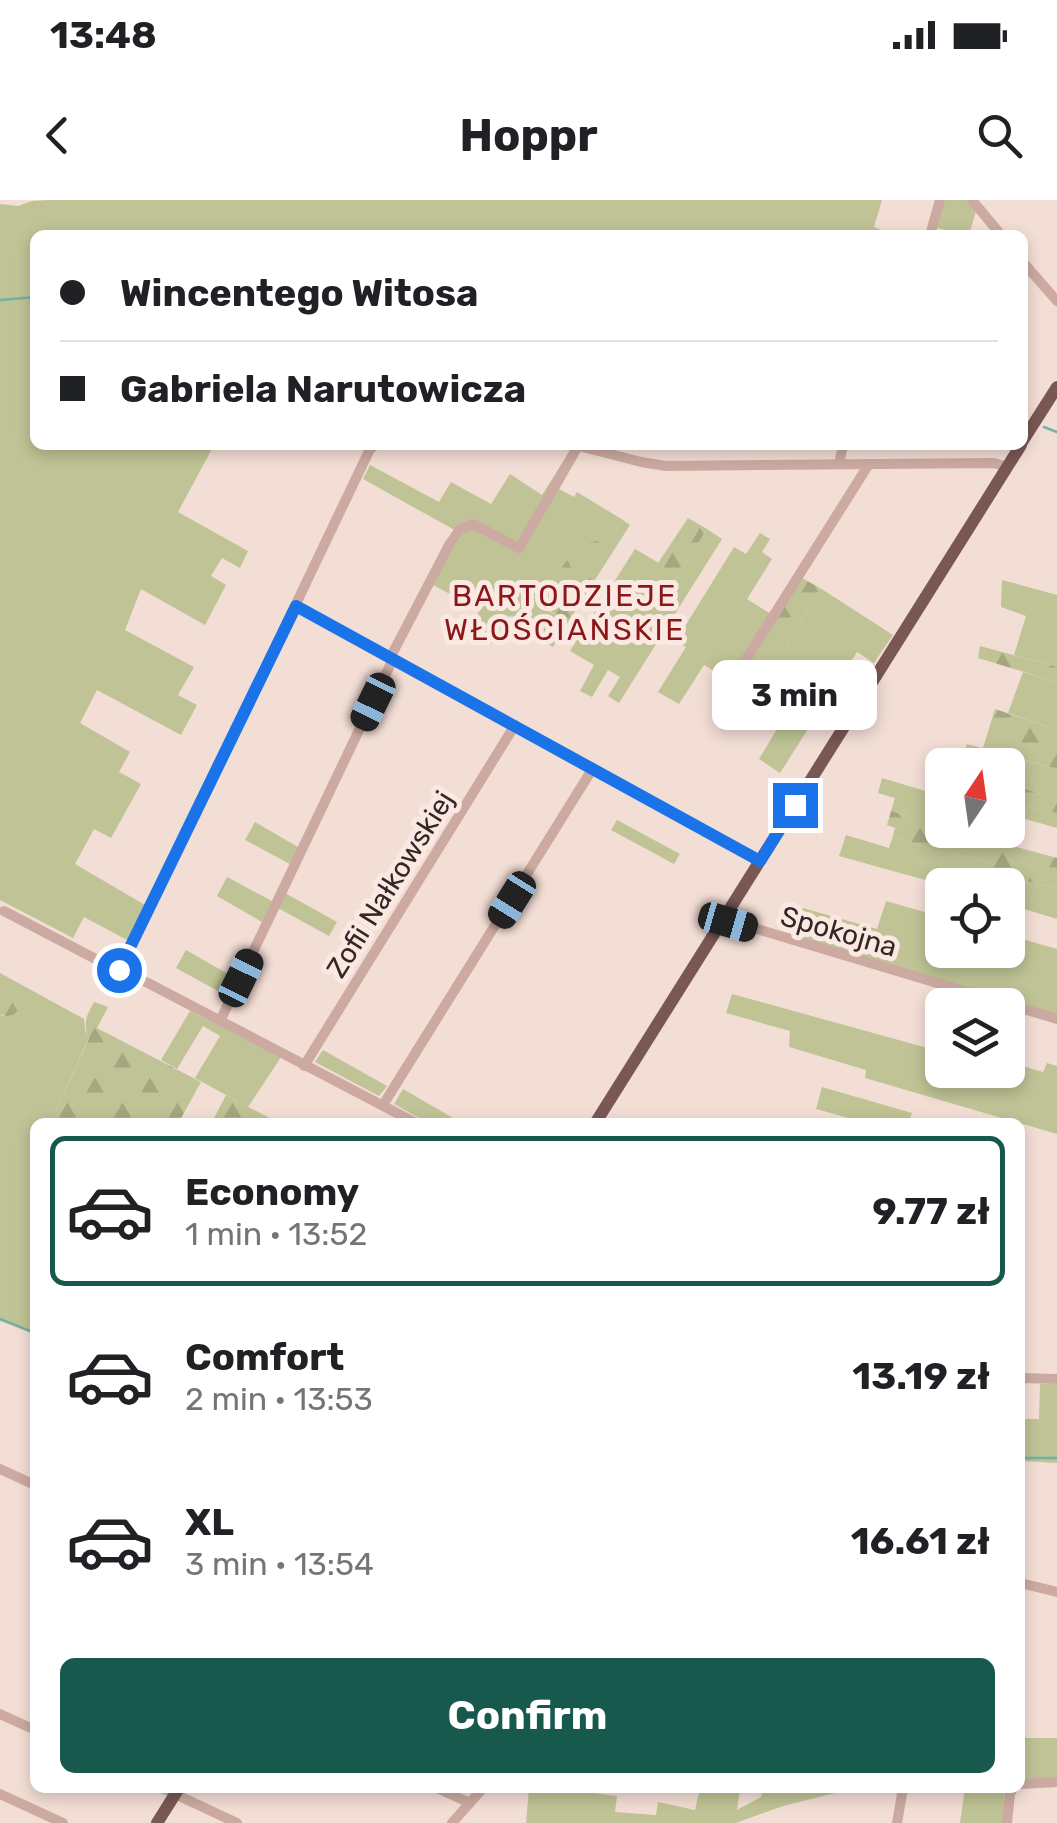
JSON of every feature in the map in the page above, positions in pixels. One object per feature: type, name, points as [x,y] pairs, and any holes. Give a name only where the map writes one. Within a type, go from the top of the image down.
[{"type":"main road","points":[[1028,434],[1057,387]]},
{"type":"main road","points":[[599,1118],[1018,450]]},
{"type":"main road","points":[[157,1823],[176,1793]]},
{"type":"street","points":[[931,230],[940,200]]},
{"type":"street","points":[[972,200],[997,230]]},
{"type":"street","points":[[1028,268],[1057,301]]},
{"type":"street","points":[[116,976],[370,450]]},
{"type":"street","points":[[220,1021],[449,545],[460,529],[473,524],[519,548],[573,450]]},
{"type":"street","points":[[595,450],[666,466],[994,463],[1007,467]]},
{"type":"street","points":[[840,464],[842,450]]},
{"type":"street","points":[[736,674],[869,464]]},
{"type":"street","points":[[296,606],[760,861]]},
{"type":"street","name":"Zofii Nałkowskiej","points":[[304,1066],[515,725]]},
{"type":"street","points":[[383,1105],[593,768]]},
{"type":"street","points":[[4,911],[116,976],[220,1021],[407,1118]]},
{"type":"street","name":"Spokojna","points":[[724,919],[1057,1019]]},
{"type":"street","points":[[1025,1378],[1057,1379]]},
{"type":"street","points":[[0,1468],[30,1483]]},
{"type":"street","points":[[1025,1584],[1057,1592]]},
{"type":"street","points":[[0,1714],[30,1728]]},
{"type":"street","points":[[1025,1784],[1057,1782]]},
{"type":"street","points":[[181,1793],[237,1823]]},
{"type":"street","points":[[449,1793],[470,1802]]},
{"type":"street","points":[[452,1823],[478,1793]]},
{"type":"street","points":[[897,1823],[902,1793]]},
{"type":"street","points":[[1007,1823],[1010,1793]]},
{"type":"street","points":[[0,1794],[63,1823]]},
{"type":"green space","points":[[882,200],[874,227],[882,230],[30,230],[30,450],[211,450],[178,512],[248,551],[240,568],[222,558],[211,576],[226,585],[205,625],[141,589],[125,630],[194,667],[178,695],[197,705],[181,735],[97,690],[80,723],[130,752],[119,772],[141,784],[111,838],[94,829],[75,864],[145,905],[129,941],[84,917],[73,938],[0,900],[0,204],[18,206],[32,201]]},
{"type":"green space","points":[[944,200],[967,200],[976,211],[970,230],[937,228]]},
{"type":"green space","points":[[569,452],[579,454],[559,489],[574,497],[577,492],[623,520],[606,543],[570,556],[547,610],[568,622],[553,647],[531,633],[536,623],[510,616],[492,644],[468,630],[480,610],[431,584],[458,532],[363,479],[370,465],[439,502],[451,482],[491,504],[510,474],[542,495]]},
{"type":"green space","points":[[688,518],[707,529],[657,609],[647,609],[639,603],[638,593]]},
{"type":"green space","points":[[623,520],[630,525],[568,622],[540,605],[574,552],[594,541],[606,542]]},
{"type":"green space","points":[[707,529],[722,539],[619,703],[608,696],[620,677],[608,670],[592,697],[580,691],[594,665],[570,651],[635,549],[659,563],[638,594],[657,609]]},
{"type":"green space","points":[[760,533],[770,539],[762,552],[772,559],[747,599],[771,614],[735,683],[704,665],[679,704],[658,692],[686,647],[676,641],[734,547],[746,554]]},
{"type":"green space","points":[[802,578],[820,588],[780,657],[757,684],[743,671]]},
{"type":"green space","points":[[1002,580],[1057,595],[1057,667],[1014,655],[1026,616],[1001,607]]},
{"type":"green space","points":[[820,588],[893,635],[874,663],[857,652],[780,773],[759,759],[789,709],[754,688],[780,657]]},
{"type":"green space","points":[[980,646],[1057,667],[1057,682],[978,658]]},
{"type":"green space","points":[[1023,672],[1057,682],[1057,730],[1008,713]]},
{"type":"green space","points":[[995,709],[1057,730],[1057,769],[1025,760],[1025,748],[983,748]]},
{"type":"green space","points":[[1025,760],[1057,769],[1057,802],[1025,789]]},
{"type":"green space","points":[[882,778],[925,791],[925,821],[891,811],[895,798],[878,793]]},
{"type":"green space","points":[[1025,789],[1057,802],[1057,813],[1025,806]]},
{"type":"green space","points":[[1025,806],[1057,813],[1057,828],[1025,819]]},
{"type":"green space","points":[[891,811],[925,821],[925,847],[893,836],[895,828],[887,825]]},
{"type":"green space","points":[[617,820],[680,854],[674,864],[611,830]]},
{"type":"green space","points":[[255,822],[298,847],[290,864],[245,840]]},
{"type":"green space","points":[[846,835],[889,848],[893,836],[938,852],[976,858],[994,868],[925,868],[925,880],[839,856]]},
{"type":"green space","points":[[927,848],[1021,848],[1057,858],[1057,888],[1025,881],[1025,868],[994,868],[976,858]]},
{"type":"green space","points":[[227,877],[272,901],[262,922],[217,896]]},
{"type":"green space","points":[[1025,881],[1057,888],[1057,919],[1025,909]]},
{"type":"green space","points":[[285,893],[337,922],[329,936],[278,908]]},
{"type":"green space","points":[[886,901],[925,912],[925,968],[1025,968],[1025,940],[1057,949],[1057,1015],[1025,1006],[1025,988],[965,988],[795,938],[803,908],[877,929]]},
{"type":"green space","points":[[186,950],[235,978],[227,996],[176,968]]},
{"type":"green space","points":[[0,973],[84,1019],[89,1037],[53,1118],[30,1118],[30,1332],[0,1321],[0,1014],[22,1006],[28,997],[0,980]]},
{"type":"green space","points":[[0,980],[29,997],[10,1016],[0,1014]]},
{"type":"green space","points":[[732,994],[925,1047],[925,1088],[1025,1088],[1025,1067],[1043,1072],[1047,1063],[1057,1066],[1057,1134],[1025,1125],[1025,1118],[1002,1118],[865,1078],[866,1070],[789,1047],[790,1031],[726,1013]]},
{"type":"green space","points":[[94,1002],[108,1007],[97,1028],[201,1082],[181,1118],[53,1118],[89,1038],[87,1015]]},
{"type":"green space","points":[[190,1011],[281,1057],[248,1107],[195,1078],[220,1036],[203,1026],[177,1069],[161,1060]]},
{"type":"green space","points":[[323,1050],[387,1086],[379,1096],[315,1062]]},
{"type":"green space","points":[[822,1087],[912,1113],[910,1118],[849,1118],[816,1109]]},
{"type":"green space","points":[[403,1089],[453,1118],[419,1118],[394,1104]]},
{"type":"green space","points":[[226,1095],[269,1118],[214,1118]]},
{"type":"green space","points":[[1040,1384],[1057,1384],[1057,1463],[1025,1461],[1025,1419],[1039,1419]]},
{"type":"green space","points":[[1025,1738],[1057,1738],[1057,1777],[1025,1780]]},
{"type":"green space","points":[[529,1793],[617,1796],[615,1812],[656,1815],[658,1802],[695,1810],[699,1793],[739,1793],[737,1810],[762,1793],[835,1793],[736,1823],[526,1823]]},
{"type":"green space","points":[[964,1793],[1005,1793],[1003,1823],[960,1823]]},
{"type":"waterway","points":[[0,300],[30,297]]},
{"type":"waterway","points":[[1044,427],[1057,432]]},
{"type":"waterway","points":[[0,1319],[30,1331]]},
{"type":"waterway","points":[[1025,1458],[1057,1458]]},
{"type":"district","name":"BARTODZIEJE WŁOŚCIAŃSKIE","points":[[565,613]]},
{"type":"route","points":[[119,970],[296,606],[760,861],[795,805]]}]
